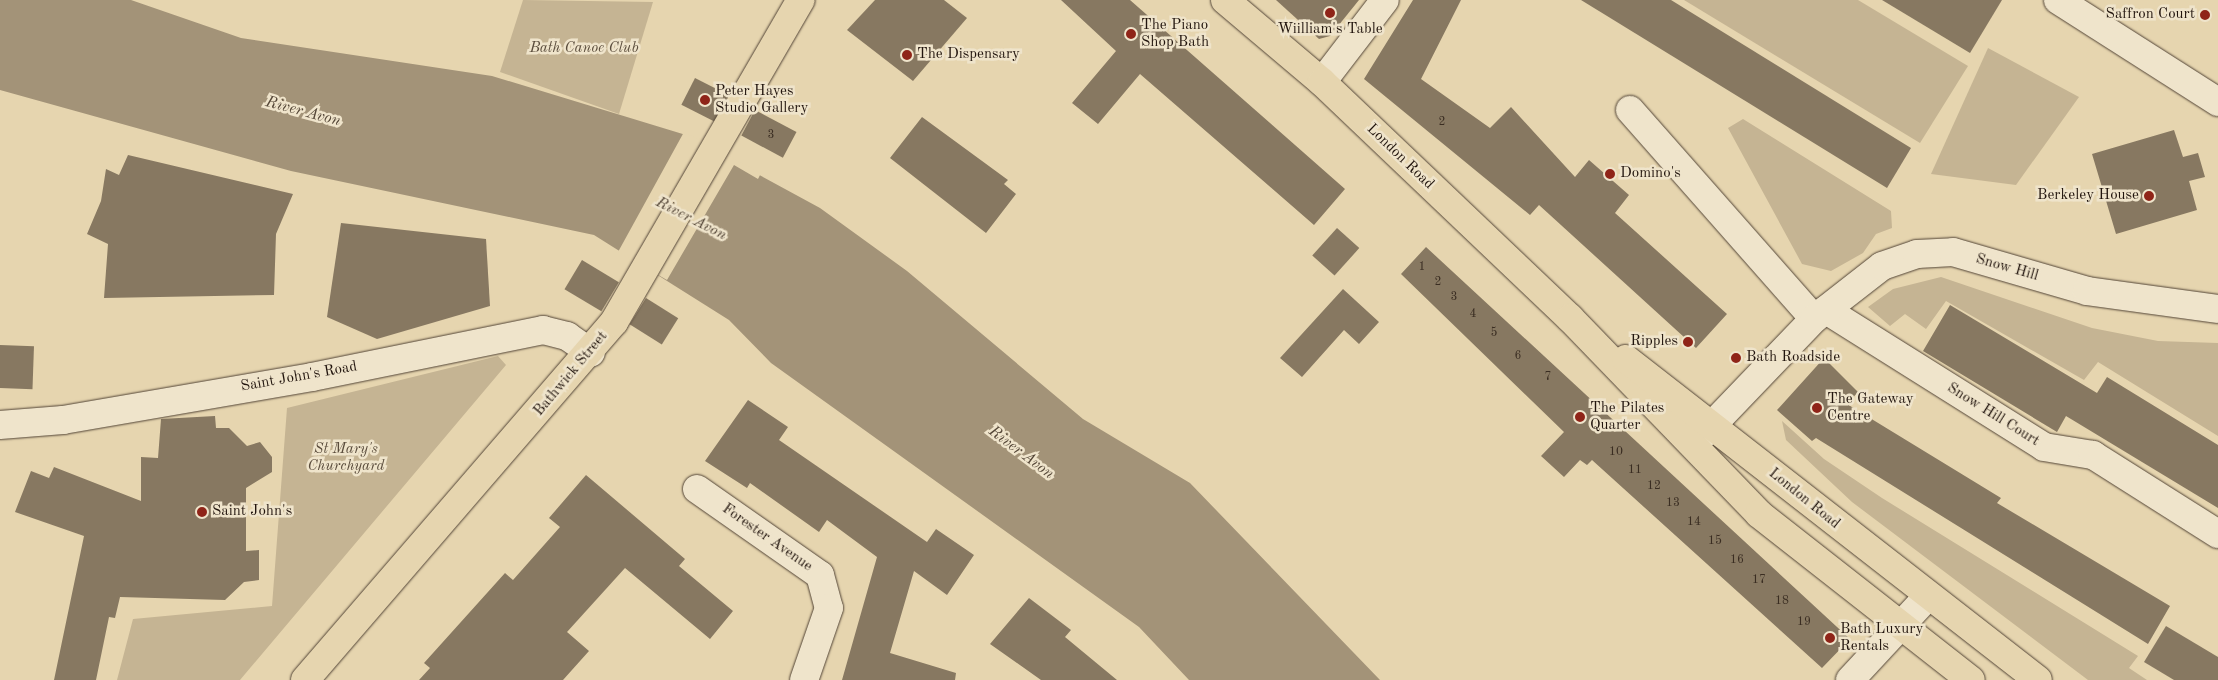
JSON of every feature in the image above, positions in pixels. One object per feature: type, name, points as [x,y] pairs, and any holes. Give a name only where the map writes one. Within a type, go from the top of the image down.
[{"type":"highway","points":[[785,31],[801,0]]},
{"type":"highway","points":[[785,31],[811,0]]},
{"type":"highway","name":"London Road","points":[[1225,0],[1322,82],[1570,318],[1759,514],[1900,628],[1971,680]]},
{"type":"highway","name":"Bathwick Street","points":[[305,680],[591,353],[636,290],[785,31]]},
{"type":"highway","name":"London Road","points":[[1570,318],[1713,423],[1812,508],[2038,680]]},
{"type":"street","points":[[1322,82],[1385,0]]},
{"type":"street","points":[[2058,0],[2218,102]]},
{"type":"street","points":[[1630,110],[1820,315]]},
{"type":"street","name":"Snow Hill","points":[[1692,446],[1820,315],[1882,266],[1918,254],[1953,252],[2087,291],[2218,310]]},
{"type":"street","name":"Snow Hill Court","points":[[1820,315],[2044,447],[2093,455],[2218,534]]},
{"type":"street","name":"Saint John's Road","points":[[0,426],[63,420],[312,377],[543,330],[567,336],[591,353]]},
{"type":"street","name":"Forester Avenue","points":[[697,489],[820,575],[829,608],[804,680]]},
{"type":"street","points":[[1850,680],[1928,596]]},
{"type":"green space","name":"Bath Canoe Club","points":[[523,0],[653,2],[619,114],[500,72]]},
{"type":"green space","points":[[1684,0],[1858,0],[1968,66],[1920,143]]},
{"type":"green space","points":[[1988,48],[2079,97],[2016,185],[1931,174]]},
{"type":"green space","points":[[1743,119],[1891,211],[1892,228],[1876,234],[1863,253],[1831,271],[1802,264],[1728,128]]},
{"type":"green space","points":[[1941,277],[2092,328],[2158,341],[2218,343],[2218,436],[2098,362],[2084,380],[1946,301],[1926,329],[1905,314],[1890,326],[1868,307],[1893,289]]},
{"type":"green space","name":"St Mary's Churchyard","points":[[498,356],[506,365],[240,680],[117,680],[133,619],[272,606],[287,408]]},
{"type":"green space","points":[[1782,421],[1824,459],[1882,498],[2138,656],[2129,668],[2147,680],[2088,680],[1852,502],[1786,440]]},
{"type":"water","name":"River Avon","points":[[0,0],[131,0],[241,38],[492,76],[686,135],[820,208],[907,271],[1083,419],[1190,483],[1380,680],[1189,680],[1139,627],[771,363],[729,320],[594,235],[291,171],[0,90]]},
{"type":"pier","points":[[684,132],[761,173],[758,179],[734,165],[667,280],[618,252]]},
{"type":"building","name":"The Dispensary","points":[[875,0],[944,0],[967,18],[913,81],[847,30]]},
{"type":"building","points":[[1061,0],[1130,0],[1345,189],[1314,225],[1140,74],[1098,124],[1072,103],[1116,51]]},
{"type":"building","name":"Wiilliam's Table","points":[[1276,0],[1359,0],[1330,36],[1319,39]]},
{"type":"building","points":[[1413,0],[1461,0],[1421,79],[1490,128],[1511,107],[1575,177],[1589,160],[1629,195],[1615,213],[1727,314],[1696,348],[1539,205],[1530,215],[1364,79]]},
{"type":"building","points":[[1581,0],[1671,0],[1911,148],[1887,188]]},
{"type":"building","points":[[1882,0],[2002,0],[1970,53]]},
{"type":"building","name":"Peter Hayes Studio Gallery","points":[[695,78],[728,95],[714,122],[681,105]]},
{"type":"building","points":[[755,110],[796,132],[783,158],[741,136]]},
{"type":"building","points":[[922,117],[1008,180],[1004,184],[1016,194],[986,233],[890,158]]},
{"type":"building","name":"Berkeley House","points":[[2174,130],[2183,157],[2198,153],[2205,177],[2189,181],[2197,210],[2116,234],[2092,154]]},
{"type":"building","points":[[128,155],[293,194],[276,234],[274,295],[104,298],[108,244],[87,234],[101,201],[106,169],[119,175]]},
{"type":"building","points":[[341,223],[486,239],[490,306],[377,339],[327,317]]},
{"type":"building","points":[[1337,228],[1359,248],[1335,276],[1312,255]]},
{"type":"building","points":[[1426,247],[1850,639],[1822,668],[1592,460],[1587,465],[1580,460],[1564,477],[1541,456],[1564,432],[1401,274]]},
{"type":"building","points":[[582,260],[619,282],[601,311],[564,289]]},
{"type":"building","points":[[1343,289],[1379,322],[1359,344],[1344,330],[1302,377],[1280,358]]},
{"type":"building","points":[[646,298],[678,318],[662,344],[630,324]]},
{"type":"building","points":[[1950,305],[2097,393],[2107,377],[2218,445],[2218,508],[2066,416],[2057,432],[1923,351]]},
{"type":"building","points":[[0,345],[34,346],[32,389],[0,388]]},
{"type":"building","points":[[1824,358],[1858,392],[1847,404],[2001,498],[1997,503],[2170,606],[2148,644],[1816,438],[1812,441],[1777,410]]},
{"type":"building","points":[[748,400],[788,427],[779,440],[927,542],[936,529],[974,555],[947,595],[914,571],[890,653],[956,673],[955,680],[842,680],[877,557],[827,520],[819,532],[750,483],[747,488],[705,461]]},
{"type":"building","points":[[215,416],[216,428],[229,428],[247,446],[260,442],[272,457],[272,472],[246,488],[246,551],[259,550],[259,580],[244,582],[225,600],[120,597],[115,618],[109,617],[96,680],[54,680],[84,536],[15,512],[31,471],[49,478],[54,467],[141,501],[141,457],[158,458],[161,419]]},
{"type":"building","points":[[586,475],[685,559],[679,566],[733,611],[710,639],[625,568],[567,632],[589,651],[563,680],[419,680],[430,668],[424,663],[505,573],[513,580],[560,527],[549,518]]},
{"type":"building","points":[[1029,598],[1071,630],[1065,637],[1117,680],[1041,680],[990,644]]},
{"type":"building","points":[[2166,626],[2218,657],[2218,680],[2174,680],[2144,662]]},
{"type":"place","name":"Wiilliam's Table","points":[[1330,13]]},
{"type":"place","name":"Saffron Court","points":[[2205,15]]},
{"type":"place","name":"The Piano Shop Bath","points":[[1131,34]]},
{"type":"place","name":"The Dispensary","points":[[907,55]]},
{"type":"place","name":"Peter Hayes Studio Gallery","points":[[705,100]]},
{"type":"place","name":"Domino's","points":[[1610,174]]},
{"type":"place","name":"Berkeley House","points":[[2149,196]]},
{"type":"place","name":"Ripples","points":[[1688,342]]},
{"type":"place","name":"Bath Roadside","points":[[1736,358]]},
{"type":"place","name":"The Gateway Centre","points":[[1817,408]]},
{"type":"place","name":"The Pilates Quarter","points":[[1580,417]]},
{"type":"place","name":"Saint John's","points":[[202,512]]},
{"type":"place","name":"Bath Luxury Rentals","points":[[1830,638]]}]
